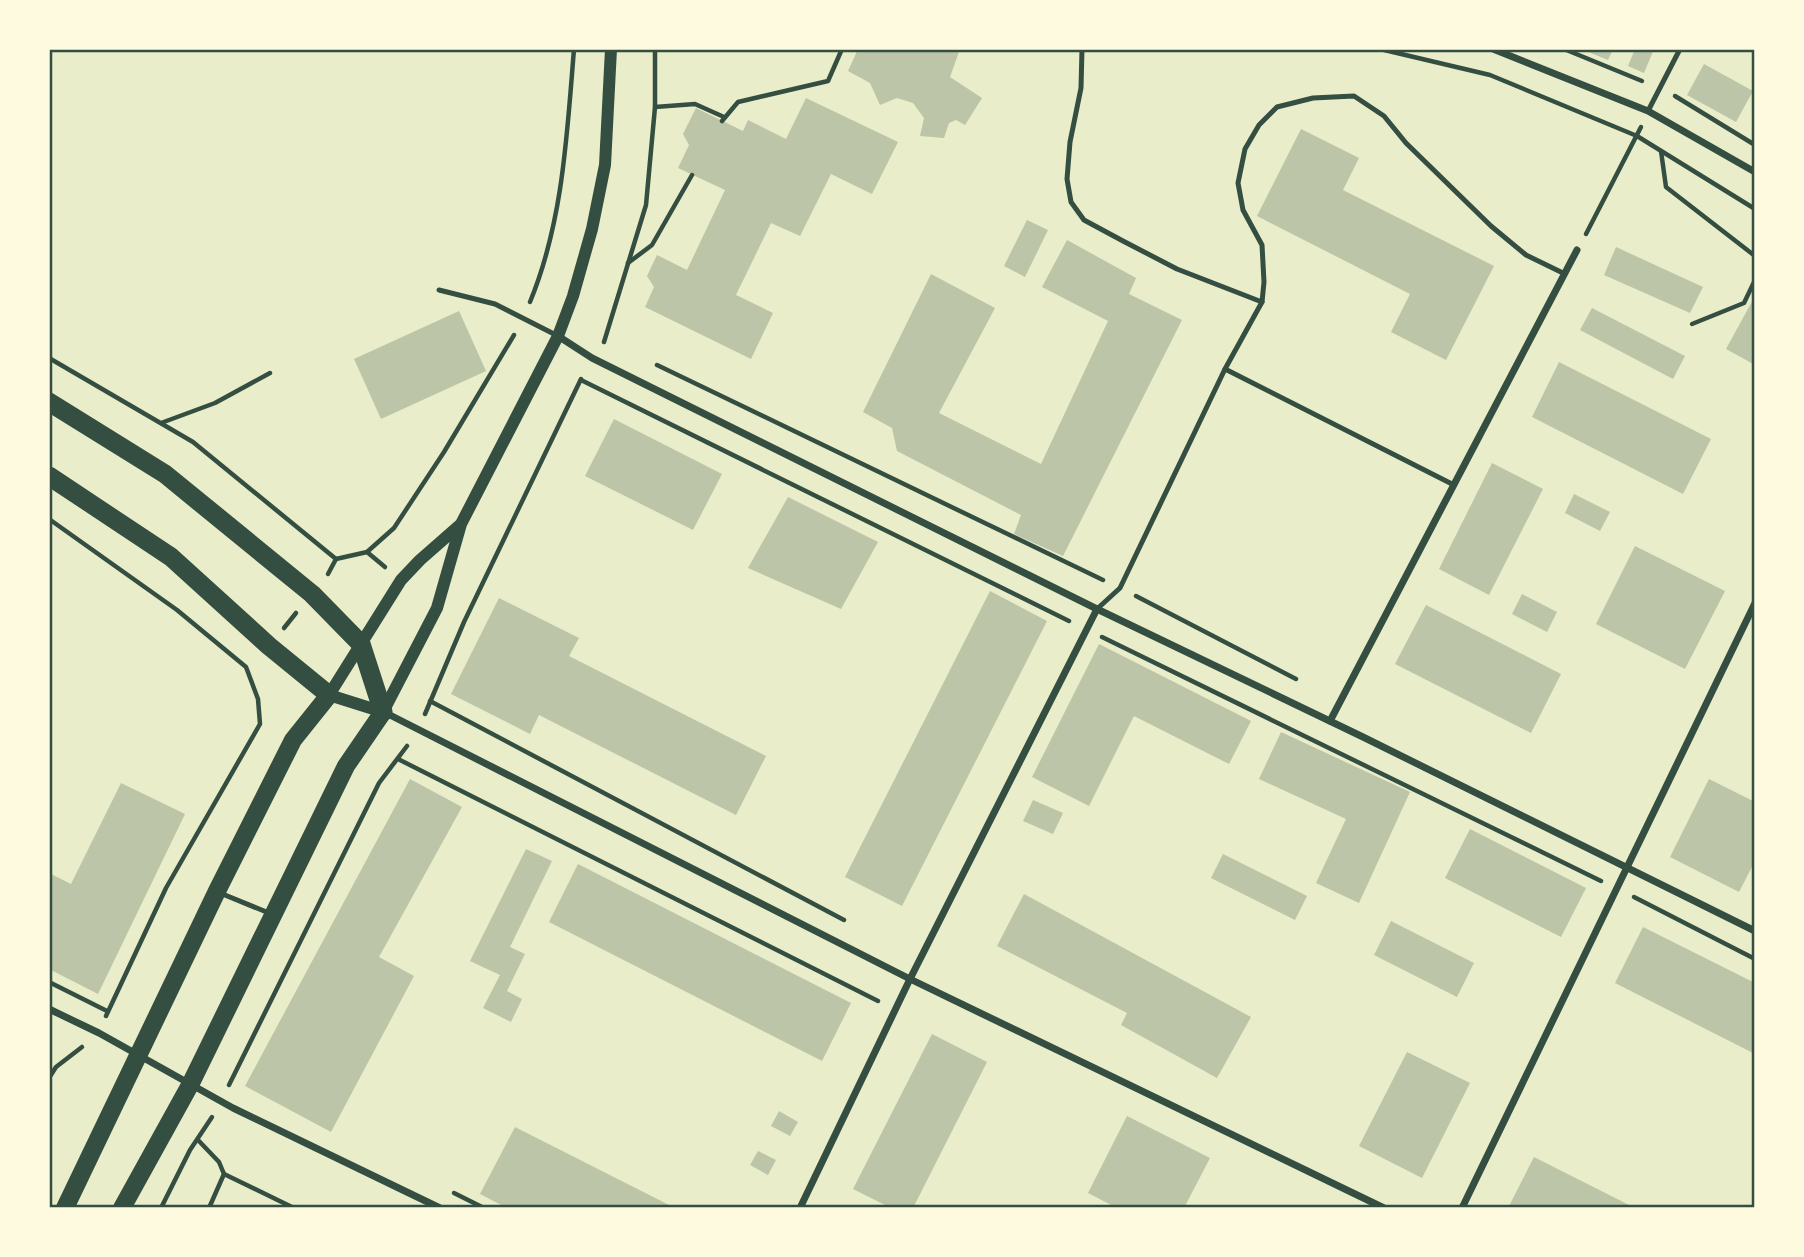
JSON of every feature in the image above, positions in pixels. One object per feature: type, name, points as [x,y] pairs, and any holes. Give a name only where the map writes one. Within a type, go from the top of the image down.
[{"type":"highway","points":[[49,402],[165,474],[312,594],[361,644],[383,712]]},
{"type":"highway","points":[[49,476],[171,557],[269,646],[329,695]]},
{"type":"main road","points":[[65,1208],[217,891],[293,740],[329,695]]},
{"type":"main road","points":[[122,1208],[190,1085],[346,766],[383,712]]},
{"type":"street","points":[[383,712],[437,608],[461,524],[558,337],[573,296],[592,229],[605,165],[611,49]]},
{"type":"street","points":[[1493,49],[1648,111],[1755,172]]},
{"type":"street","points":[[1330,721],[1577,250]]},
{"type":"street","points":[[558,337],[592,358],[1097,609],[1755,931]]},
{"type":"street","points":[[461,524],[401,580],[329,695],[383,712],[910,979],[1384,1208]]},
{"type":"street","points":[[1462,1208],[1755,603]]},
{"type":"street","points":[[800,1208],[910,979],[1097,609]]},
{"type":"street","points":[[49,1009],[140,1055],[190,1085],[440,1208]]},
{"type":"lane","points":[[1082,49],[1081,89],[1070,142],[1067,179],[1072,202],[1084,220],[1177,269],[1262,302]]},
{"type":"lane","points":[[1648,111],[1681,49]]},
{"type":"lane","points":[[1097,609],[1120,588],[1225,369],[1262,302],[1265,267],[1262,245],[1243,210],[1238,183],[1245,149],[1259,125],[1277,107],[1312,98],[1354,96],[1384,116],[1406,143],[1491,226],[1526,256],[1565,274]]},
{"type":"lane","points":[[439,290],[495,304],[558,337]]},
{"type":"lane","points":[[1225,369],[1454,485]]},
{"type":"lane","points":[[217,891],[274,915]]},
{"type":"path","points":[[49,358],[193,442],[336,559],[367,552],[394,528],[457,431],[524,318],[539,280],[565,163],[574,49]]},
{"type":"path","points":[[435,689],[464,622],[581,380],[592,358],[606,340],[626,265],[646,205],[655,107],[655,49]]},
{"type":"path","points":[[655,107],[695,104],[723,119],[738,102],[828,81],[842,49]]},
{"type":"path","points":[[1380,49],[1490,75],[1637,136],[1755,209]]},
{"type":"path","points":[[1577,250],[1648,111]]},
{"type":"path","points":[[1661,151],[1666,187],[1755,256]]},
{"type":"path","points":[[626,265],[652,245],[692,174]]},
{"type":"path","points":[[1692,324],[1744,303],[1755,279]]},
{"type":"path","points":[[656,364],[1120,588],[1340,702]]},
{"type":"path","points":[[160,423],[215,403],[270,373]]},
{"type":"path","points":[[581,380],[1755,959]]},
{"type":"path","points":[[49,519],[177,610],[246,667],[258,699],[260,724],[166,888],[99,1033],[56,1067],[49,1078]]},
{"type":"path","points":[[430,701],[847,921]]},
{"type":"path","points":[[260,724],[293,740]]},
{"type":"path","points":[[398,759],[895,1010]]},
{"type":"path","points":[[161,1208],[190,1150],[222,1101],[241,1057],[379,783],[346,766]]},
{"type":"path","points":[[49,982],[107,1011]]},
{"type":"path","points":[[198,1140],[219,1163],[224,1174],[294,1208]]},
{"type":"path","points":[[209,1208],[224,1174]]},
{"type":"building","points":[[858,49],[960,49],[950,77],[982,98],[965,125],[956,120],[949,123],[944,138],[920,136],[924,118],[913,103],[897,98],[880,105],[870,83],[848,71]]},
{"type":"building","points":[[1581,49],[1613,49],[1608,60]]},
{"type":"building","points":[[1635,49],[1654,49],[1644,73],[1628,66]]},
{"type":"building","points":[[1704,64],[1753,91],[1736,122],[1687,95]]},
{"type":"building","points":[[806,98],[898,142],[872,194],[831,174],[800,236],[771,223],[736,295],[773,313],[751,359],[645,307],[654,287],[647,276],[657,255],[687,270],[725,190],[678,168],[689,145],[683,134],[696,108],[743,131],[748,120],[786,139]]},
{"type":"building","points":[[1301,129],[1359,158],[1343,190],[1494,266],[1446,360],[1391,332],[1410,294],[1257,216]]},
{"type":"building","points":[[1027,220],[1048,230],[1025,277],[1004,266]]},
{"type":"building","points":[[1067,240],[1136,278],[1129,294],[1182,320],[1063,556],[1014,534],[1021,515],[897,451],[892,428],[863,412],[931,274],[995,308],[939,413],[1041,464],[1108,321],[1042,287]]},
{"type":"building","points":[[1616,247],[1703,287],[1690,313],[1604,275]]},
{"type":"building","points":[[1755,296],[1755,365],[1726,349]]},
{"type":"building","points":[[1592,308],[1685,356],[1673,379],[1580,330]]},
{"type":"building","points":[[459,311],[486,371],[381,419],[354,359]]},
{"type":"building","points":[[1559,362],[1711,439],[1683,494],[1532,417]]},
{"type":"building","points":[[614,419],[722,474],[693,530],[585,476]]},
{"type":"building","points":[[1492,463],[1543,489],[1489,595],[1439,569]]},
{"type":"building","points":[[1574,494],[1610,512],[1600,531],[1565,513]]},
{"type":"building","points":[[788,497],[878,542],[841,609],[748,568]]},
{"type":"building","points":[[1635,546],[1725,591],[1685,669],[1596,624]]},
{"type":"building","points":[[990,591],[1047,621],[902,906],[845,877]]},
{"type":"building","points":[[1522,594],[1557,612],[1547,632],[1512,614]]},
{"type":"building","points":[[499,598],[579,638],[569,656],[766,756],[736,815],[539,715],[530,734],[451,694]]},
{"type":"building","points":[[1426,605],[1561,674],[1531,733],[1395,664]]},
{"type":"building","points":[[1099,644],[1251,721],[1229,764],[1134,716],[1089,806],[1032,777]]},
{"type":"building","points":[[1281,732],[1410,792],[1359,903],[1316,883],[1346,819],[1259,779]]},
{"type":"building","points":[[410,779],[462,807],[379,957],[414,976],[331,1132],[245,1086]]},
{"type":"building","points":[[1709,779],[1755,802],[1755,861],[1739,892],[1670,857]]},
{"type":"building","points":[[121,783],[185,814],[98,994],[49,969],[49,873],[71,884]]},
{"type":"building","points":[[1033,800],[1063,813],[1053,834],[1023,821]]},
{"type":"building","points":[[1470,829],[1586,888],[1561,937],[1445,878]]},
{"type":"building","points":[[526,849],[552,861],[510,947],[525,954],[507,991],[522,999],[511,1022],[483,1008],[500,975],[470,961]]},
{"type":"building","points":[[1223,854],[1307,896],[1295,920],[1211,878]]},
{"type":"building","points":[[578,864],[851,1003],[822,1061],[549,922]]},
{"type":"building","points":[[1024,894],[1251,1017],[1217,1078],[1121,1025],[1127,1013],[997,946]]},
{"type":"building","points":[[1391,921],[1474,963],[1457,997],[1374,955]]},
{"type":"building","points":[[1643,927],[1755,983],[1755,1054],[1615,983]]},
{"type":"building","points":[[932,1034],[987,1062],[913,1208],[891,1208],[853,1189]]},
{"type":"building","points":[[1407,1052],[1470,1083],[1422,1178],[1359,1146]]},
{"type":"building","points":[[779,1111],[798,1122],[790,1136],[771,1126]]},
{"type":"building","points":[[1127,1116],[1210,1158],[1184,1208],[1117,1208],[1088,1193]]},
{"type":"building","points":[[515,1127],[675,1208],[507,1208],[480,1194]]},
{"type":"building","points":[[758,1151],[776,1160],[768,1175],[750,1165]]},
{"type":"building","points":[[1534,1157],[1635,1208],[1508,1208]]}]
